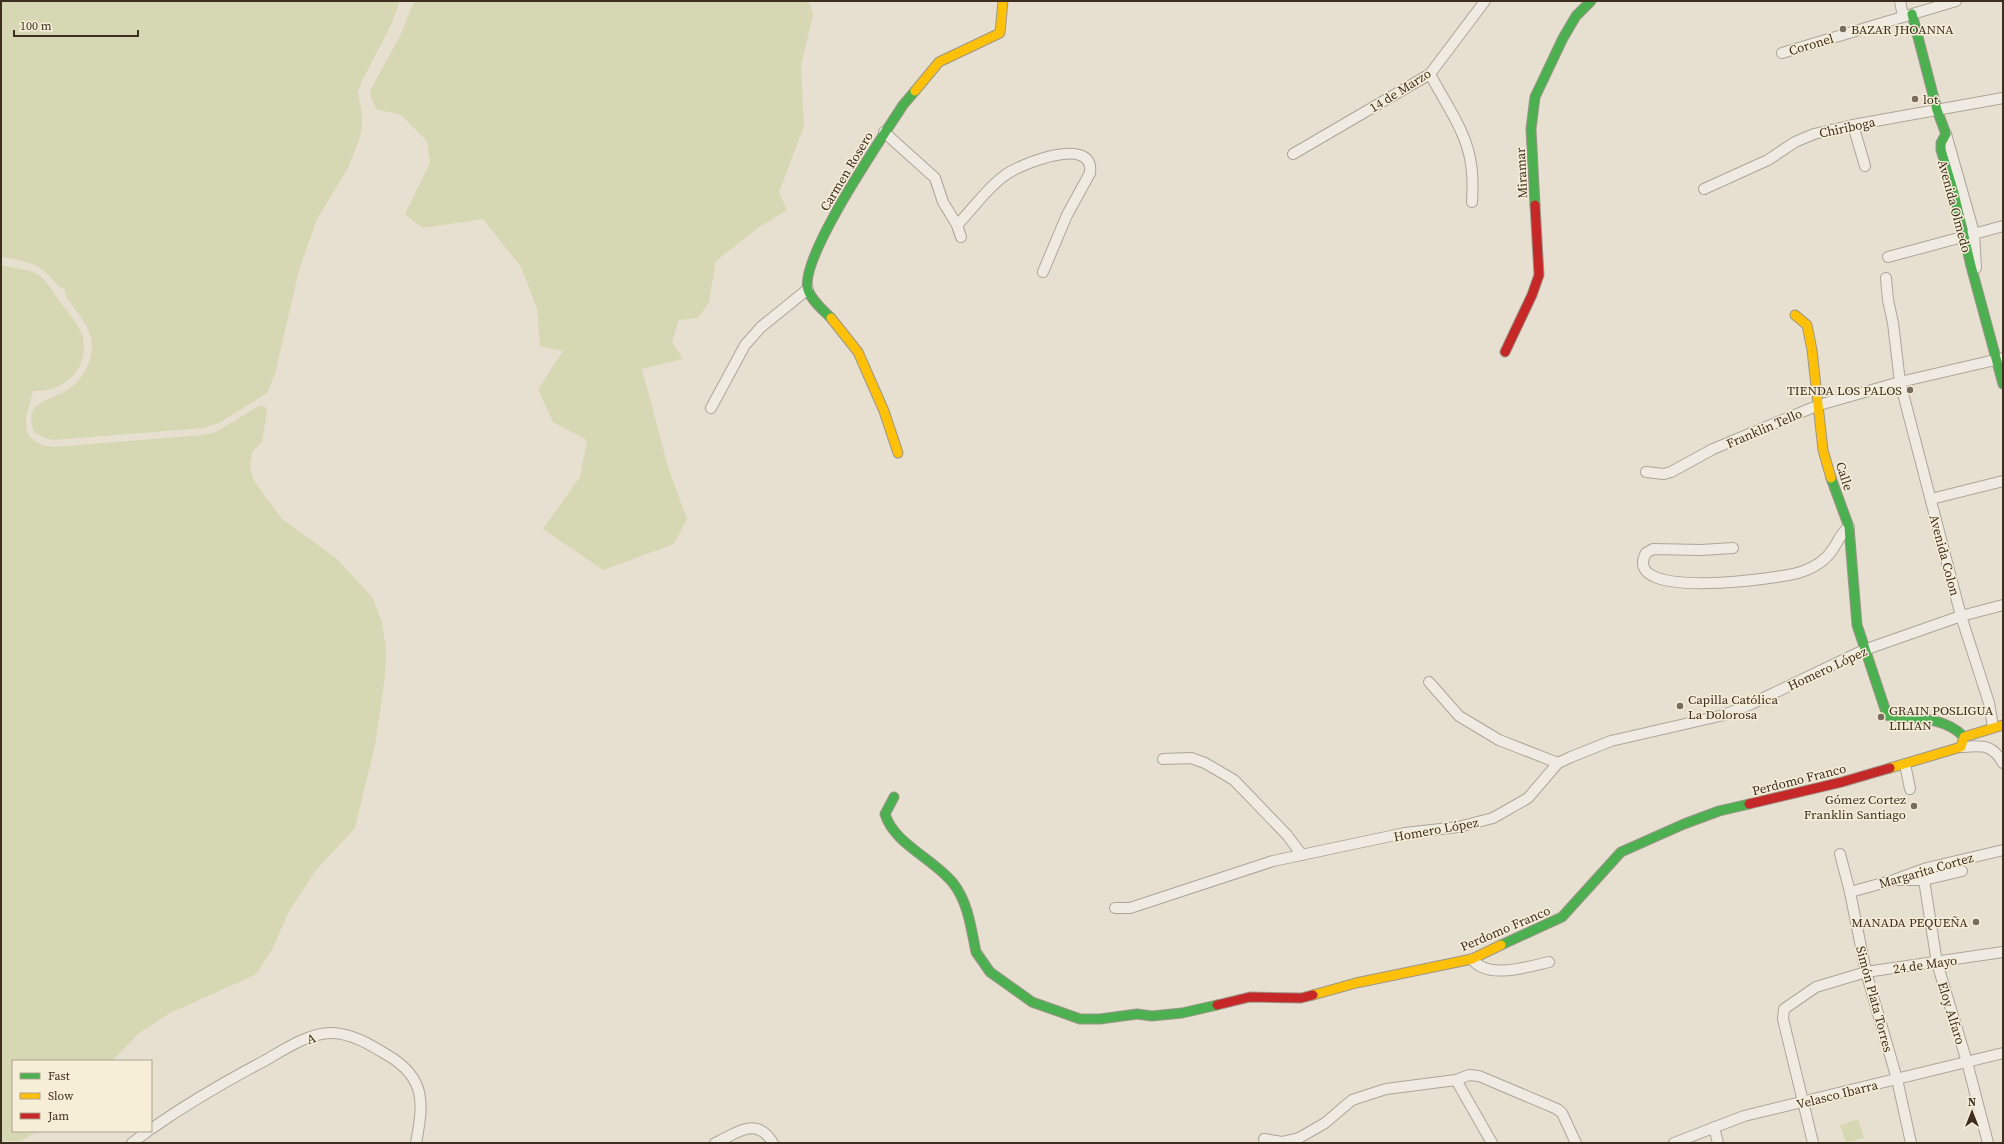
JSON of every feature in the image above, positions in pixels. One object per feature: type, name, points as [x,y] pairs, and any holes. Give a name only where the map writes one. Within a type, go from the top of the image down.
[{"type":"street","name":"Carmen Rosero","points":[[808,289],[808,280],[811,267],[839,204],[884,132],[939,62],[996,36],[1000,32],[1003,1]]},
{"type":"street","name":"14 de Marzo","points":[[1293,154],[1430,74],[1485,1]]},
{"type":"street","name":"Miramar","points":[[1505,352],[1512,333],[1536,288],[1540,275],[1532,129],[1535,97],[1563,38],[1576,16],[1591,1]]},
{"type":"street","points":[[1900,1],[1907,16]]},
{"type":"street","name":"Coronel","points":[[1782,53],[1956,1]]},
{"type":"street","name":"Avenida Olmedo","points":[[1907,16],[1946,134],[1974,233],[1976,265],[1975,278]]},
{"type":"street","points":[[1430,74],[1464,138],[1470,158],[1473,176],[1472,202]]},
{"type":"street","name":"Chiriboga","points":[[1704,189],[1768,160],[1795,142],[1814,134],[1853,125],[2003,98]]},
{"type":"street","points":[[1853,125],[1864,166]]},
{"type":"street","points":[[884,132],[932,175],[945,206],[957,225],[961,237]]},
{"type":"street","name":"Avenida Olmedo","points":[[1946,134],[1941,143],[1941,150],[1954,193],[1975,278],[2000,358],[2003,384]]},
{"type":"street","points":[[957,225],[999,179],[1012,171],[1065,153],[1082,155],[1088,159],[1091,166],[1090,173],[1067,215],[1043,272]]},
{"type":"street","points":[[1888,257],[2003,226]]},
{"type":"street","name":"Avenida Colon","points":[[1886,278],[1900,382],[1961,616],[1989,703],[1993,727]]},
{"type":"street","points":[[711,408],[745,345],[761,326],[808,289],[814,300],[841,329],[858,352],[884,411],[898,453]]},
{"type":"street","name":"Calle","points":[[1795,315],[1807,325],[1812,350],[1823,450],[1848,527],[1858,625],[1864,650]]},
{"type":"street","name":"Franklin Tello","points":[[1646,472],[1664,474],[1671,472],[1713,449],[1819,405],[1900,382],[2000,358]]},
{"type":"street","points":[[1931,499],[2003,481]]},
{"type":"street","points":[[1733,548],[1654,550],[1646,553],[1644,562],[1646,570],[1651,574],[1669,581],[1683,583],[1717,584],[1801,572],[1826,559],[1843,532],[1848,527]]},
{"type":"street","name":"Homero López","points":[[1115,908],[1130,908],[1272,861],[1405,834],[1458,827],[1493,818],[1528,798],[1558,763],[1611,741],[1724,715],[1751,704],[1864,650],[1961,616],[2003,605]]},
{"type":"street","points":[[1864,650],[1882,704],[1889,716],[1930,721],[1947,725],[1958,730],[1964,737]]},
{"type":"street","points":[[1429,682],[1459,716],[1499,740],[1558,763]]},
{"type":"street","points":[[1964,737],[2003,725]]},
{"type":"street","points":[[1964,737],[1961,747],[1985,746],[1999,755],[2003,763]]},
{"type":"street","name":"Perdomo Franco","points":[[894,797],[885,814],[888,824],[897,838],[914,848],[952,882],[964,899],[976,952],[990,972],[1032,1002],[1080,1019],[1100,1019],[1137,1014],[1152,1016],[1182,1013],[1250,997],[1301,998],[1356,983],[1472,959],[1562,917],[1621,852],[1684,824],[1719,811],[1842,782],[1961,747]]},
{"type":"street","points":[[1163,759],[1191,758],[1205,763],[1234,780],[1287,835],[1302,855]]},
{"type":"street","points":[[1905,764],[1910,789]]},
{"type":"street","name":"Margarita Cortez","points":[[1850,892],[1894,880],[1914,872],[2003,850]]},
{"type":"street","name":"Simón Plata Torres","points":[[1840,854],[1850,892],[1866,972],[1897,1079],[1911,1143]]},
{"type":"street","points":[[1894,880],[1924,880],[1962,871]]},
{"type":"street","name":"Eloy Alfaro","points":[[1924,880],[1937,963],[1967,1062],[1988,1143]]},
{"type":"street","name":"24 de Mayo","points":[[1802,1102],[1783,1019],[1784,1009],[1816,988],[1866,972],[1937,963],[2003,952]]},
{"type":"street","points":[[1472,959],[1477,966],[1491,971],[1527,967],[1549,962]]},
{"type":"street","name":"A","points":[[152,1128],[209,1090],[280,1052],[316,1036],[332,1033],[351,1036],[374,1047],[407,1069],[417,1084],[422,1099],[416,1143]]},
{"type":"street","name":"Velasco Ibarra","points":[[1674,1143],[1744,1116],[2003,1053]]},
{"type":"street","points":[[1264,1139],[1282,1142],[1299,1138],[1325,1123],[1352,1100],[1372,1093],[1386,1089],[1456,1080],[1469,1075],[1479,1076],[1557,1109],[1562,1113],[1576,1143]]},
{"type":"street","points":[[1456,1080],[1492,1143]]},
{"type":"street","points":[[1802,1102],[1813,1143]]},
{"type":"street","points":[[715,1143],[738,1130],[746,1128],[761,1130],[767,1134],[773,1143]]},
{"type":"street","points":[[1714,1128],[1718,1143]]},
{"type":"street","points":[[132,1143],[147,1132]]},
{"type":"green space","points":[[1,1],[400,1],[392,23],[362,81],[358,92],[362,115],[362,129],[359,140],[348,168],[317,219],[299,270],[275,374],[267,393],[219,423],[203,428],[53,440],[45,438],[34,432],[31,422],[32,414],[35,408],[47,399],[69,389],[80,379],[88,366],[92,352],[92,345],[87,327],[66,296],[65,290],[44,271],[34,265],[24,261],[1,257]]},
{"type":"green space","points":[[414,1],[809,1],[813,15],[801,65],[804,126],[779,192],[787,210],[759,227],[716,261],[709,302],[698,318],[679,320],[672,342],[683,359],[642,369],[668,467],[687,519],[674,544],[603,570],[543,529],[580,477],[587,440],[553,422],[538,389],[563,351],[540,346],[537,309],[521,267],[483,219],[422,228],[405,214],[430,163],[427,141],[401,115],[376,109],[370,95],[371,89],[400,36]]},
{"type":"green space","points":[[1,265],[31,271],[42,277],[76,323],[83,338],[84,349],[82,360],[72,377],[54,388],[44,391],[33,391],[26,419],[26,427],[28,434],[33,440],[53,447],[203,435],[216,432],[259,406],[266,407],[267,411],[262,442],[252,452],[250,467],[254,481],[282,519],[337,559],[372,597],[382,622],[386,648],[385,677],[375,745],[355,828],[316,870],[289,911],[272,950],[259,970],[254,975],[246,979],[170,1013],[139,1033],[113,1060],[12,1060],[12,1132],[35,1132],[21,1141],[1,1141]]},
{"type":"green space","points":[[1858,1119],[1864,1138],[1846,1143],[1840,1125]]},
{"type":"traffic: fast","points":[[1535,205],[1531,129],[1535,97],[1563,38],[1576,16],[1591,1]]},
{"type":"traffic: fast","points":[[1912,14],[1937,110],[1946,134],[1941,143],[1941,150],[1954,193],[1971,266],[2003,384]]},
{"type":"traffic: fast","points":[[831,318],[815,302],[808,290],[808,274],[816,252],[845,197],[862,169],[903,105],[915,91]]},
{"type":"traffic: fast","points":[[1831,478],[1849,527],[1857,625],[1886,712],[1889,716],[1919,718],[1939,722],[1957,730],[1964,737]]},
{"type":"traffic: fast","points":[[894,797],[885,814],[890,825],[905,842],[945,874],[958,890],[966,907],[976,952],[990,972],[1032,1002],[1080,1019],[1100,1019],[1137,1014],[1152,1016],[1182,1013],[1217,1005]]},
{"type":"traffic: fast","points":[[1501,945],[1562,917],[1621,852],[1684,824],[1719,811],[1749,804]]},
{"type":"traffic: slow","points":[[915,91],[939,62],[1000,33],[1003,1]]},
{"type":"traffic: slow","points":[[1795,315],[1807,325],[1812,350],[1823,450],[1831,478]]},
{"type":"traffic: slow","points":[[831,318],[858,352],[884,411],[898,453]]},
{"type":"traffic: slow","points":[[1890,768],[1961,747],[1964,737],[2003,725]]},
{"type":"traffic: slow","points":[[1313,995],[1356,983],[1472,959],[1501,945]]},
{"type":"traffic: jam","points":[[1505,352],[1532,295],[1539,275],[1535,205]]},
{"type":"traffic: jam","points":[[1749,804],[1842,782],[1890,768]]},
{"type":"traffic: jam","points":[[1217,1005],[1250,997],[1301,998],[1313,995]]},
{"type":"place","name":"BAZAR JHOANNA","points":[[1843,29]]},
{"type":"place","name":"lot","points":[[1915,99]]},
{"type":"place","name":"TIENDA LOS PALOS","points":[[1910,390]]},
{"type":"place","name":"Capilla Católica La Dolorosa","points":[[1680,706]]},
{"type":"place","name":"GRAIN POSLIGUA LILIAN","points":[[1881,717]]},
{"type":"place","name":"Gómez Cortez Franklin Santiago","points":[[1914,806]]},
{"type":"place","name":"MANADA PEQUEÑA","points":[[1976,922]]}]
